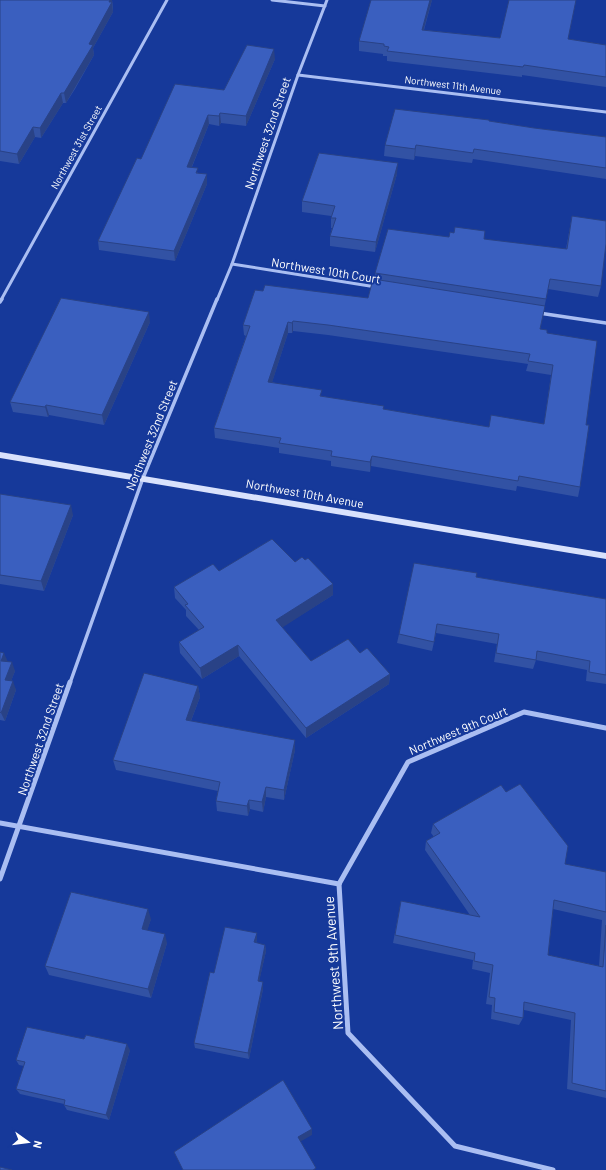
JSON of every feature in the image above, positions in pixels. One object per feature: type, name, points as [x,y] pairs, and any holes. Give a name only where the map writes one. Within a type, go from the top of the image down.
[{"type":"street","name":"Northwest 31st Street","points":[[0,302],[167,0]]},
{"type":"street","points":[[272,0],[325,6]]},
{"type":"street","name":"Northwest 32nd Street","points":[[0,879],[143,478],[232,264],[298,75],[327,0]]},
{"type":"street","name":"Northwest 11th Avenue","points":[[298,75],[606,112]]},
{"type":"street","name":"Northwest 10th Court","points":[[232,264],[380,288]]},
{"type":"street","points":[[536,312],[606,323]]},
{"type":"street","name":"Northwest 10th Avenue","points":[[0,456],[143,478],[606,556]]},
{"type":"street","name":"Northwest 9th Court","points":[[339,884],[408,762],[524,712],[606,728]]},
{"type":"street","name":"Northwest 9th Avenue","points":[[0,824],[339,884],[348,1033],[456,1146],[553,1170]]},
{"type":"building","points":[[0,0],[110,0],[109,2],[112,2],[89,44],[93,45],[64,93],[61,93],[40,128],[33,127],[17,154],[0,151]]},
{"type":"building","points":[[371,0],[430,0],[422,30],[500,38],[509,0],[576,0],[568,39],[606,45],[606,77],[524,65],[523,67],[387,51],[389,47],[384,46],[384,44],[359,41]]},
{"type":"building","points":[[247,45],[274,49],[246,116],[220,113],[219,116],[208,115],[187,167],[198,168],[196,173],[207,174],[174,251],[98,241],[137,158],[141,159],[175,84],[224,90]]},
{"type":"building","points":[[395,109],[489,120],[534,128],[606,137],[606,168],[474,149],[473,153],[416,145],[415,149],[385,145]]},
{"type":"building","points":[[319,153],[398,163],[376,242],[330,236],[336,218],[331,218],[335,206],[302,201]]},
{"type":"building","points":[[572,216],[606,221],[606,244],[601,286],[550,279],[546,299],[375,273],[388,229],[449,237],[450,232],[454,233],[455,227],[485,231],[484,239],[567,249]]},
{"type":"building","points":[[373,279],[545,306],[540,329],[547,330],[547,333],[597,341],[586,425],[589,425],[580,487],[519,476],[518,481],[372,456],[370,462],[331,456],[332,451],[279,443],[281,438],[214,428],[250,326],[243,325],[255,290],[263,291],[265,285],[368,298]],"holes":[[[293,321],[530,354],[528,361],[553,365],[544,424],[491,415],[489,427],[383,409],[384,406],[320,396],[322,390],[268,382],[288,322],[292,323]]]},
{"type":"building","points":[[61,298],[149,312],[102,415],[46,405],[45,407],[10,402]]},
{"type":"building","points":[[0,494],[71,505],[41,581],[0,575]]},
{"type":"building","points":[[272,539],[295,562],[302,557],[305,560],[308,558],[333,584],[276,620],[311,661],[348,639],[360,653],[367,648],[390,674],[306,728],[238,645],[200,668],[179,642],[204,627],[185,605],[188,604],[174,587],[213,564],[219,571]]},
{"type":"building","points":[[414,563],[477,573],[476,577],[606,599],[606,675],[589,672],[590,661],[537,651],[536,660],[496,653],[499,634],[437,624],[434,642],[399,634]]},
{"type":"building","points":[[0,652],[4,653],[1,661],[12,662],[5,680],[13,681],[1,713],[0,712]]},
{"type":"building","points":[[144,673],[198,686],[186,720],[295,740],[284,790],[266,787],[262,802],[249,800],[247,806],[216,801],[220,782],[113,760]]},
{"type":"building","points":[[520,784],[568,846],[565,864],[606,872],[606,912],[554,900],[548,955],[603,967],[606,925],[606,1091],[572,1083],[575,1013],[524,1002],[523,1018],[494,1012],[495,998],[489,997],[493,965],[474,961],[475,953],[395,935],[401,901],[480,917],[426,841],[440,833],[433,824],[501,785],[506,792]]},
{"type":"building","points":[[71,892],[148,909],[142,929],[165,934],[148,989],[45,966]]},
{"type":"building","points":[[225,927],[257,933],[254,942],[265,945],[258,981],[263,982],[248,1053],[194,1043],[210,972],[214,973]]},
{"type":"building","points":[[27,1027],[84,1039],[86,1035],[127,1044],[106,1115],[64,1105],[65,1100],[16,1089],[25,1062],[16,1060]]},
{"type":"building","points":[[283,1080],[312,1129],[298,1137],[316,1168],[313,1170],[183,1170],[174,1152]]},
{"type":"building","points":[[0,1167],[12,1170],[0,1170]]}]
